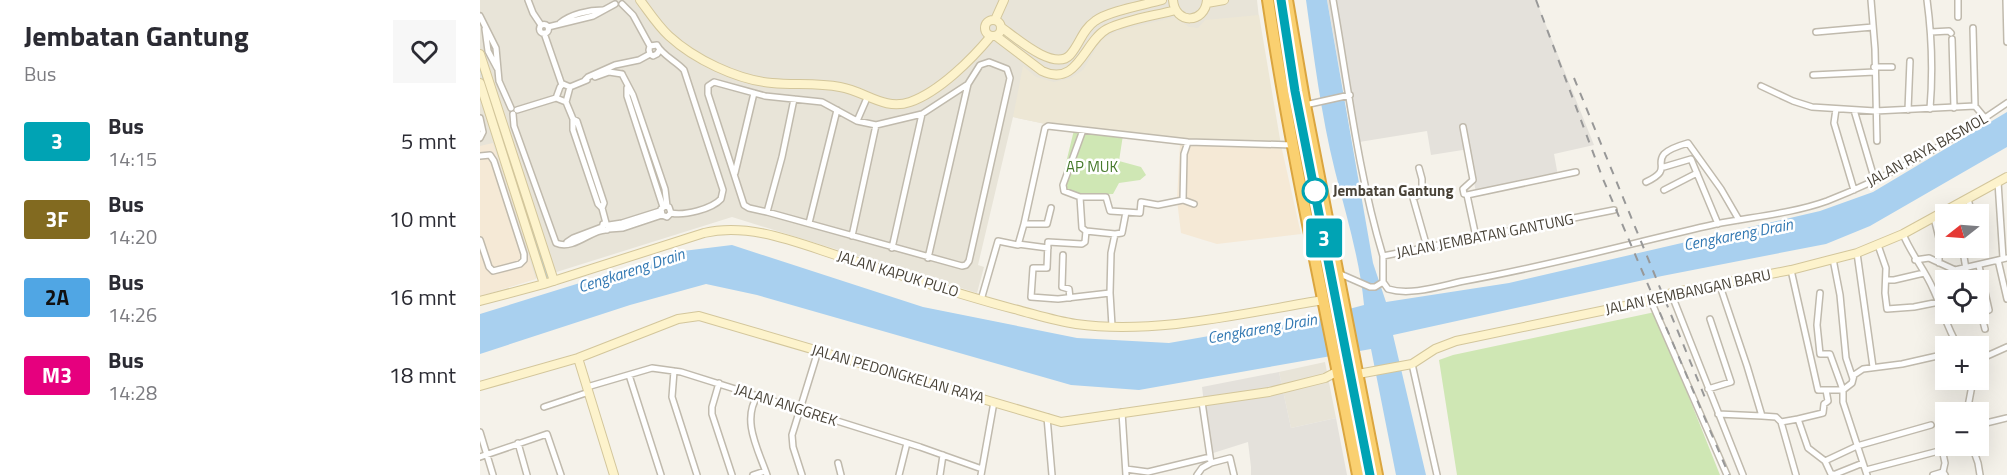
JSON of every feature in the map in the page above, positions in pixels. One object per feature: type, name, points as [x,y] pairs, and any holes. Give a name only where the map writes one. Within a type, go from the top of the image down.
[{"type":"highway","points":[[1268,0],[1293,145],[1358,475]]},
{"type":"highway","points":[[1287,0],[1310,104],[1338,273],[1377,475]]},
{"type":"main road","points":[[640,0],[669,36],[699,56],[733,74],[770,83],[838,86],[867,98],[897,105],[910,102],[937,87],[979,51],[991,35],[1000,32],[1001,27]]},
{"type":"main road","points":[[1004,0],[995,20],[987,23],[986,28],[991,35],[1042,71],[1051,74],[1074,68],[1096,38],[1108,28],[1176,10]]},
{"type":"main road","points":[[995,20],[1001,27],[1044,57],[1055,60],[1071,54],[1083,33],[1097,18],[1162,0]]},
{"type":"main road","points":[[1173,0],[1176,10],[1183,17],[1193,18],[1203,12],[1207,1],[1224,0]]},
{"type":"main road","points":[[480,54],[554,281]]},
{"type":"main road","points":[[480,83],[544,284]]},
{"type":"main road","name":"JALAN KEMBANGAN BARU","points":[[1357,369],[1370,372],[1409,365],[1434,349],[1456,341],[1651,301],[1671,293],[1719,283],[1759,278],[1857,254],[1903,234],[2007,177]]},
{"type":"main road","name":"JALAN KAPUK PULO","points":[[480,301],[554,281],[704,233],[728,229],[739,229],[795,243],[981,300],[1076,324],[1112,326],[1171,324],[1323,300]]},
{"type":"main road","name":"JALAN PEDONGKELAN RAYA","points":[[480,386],[578,358],[678,319],[693,316],[1061,422],[1269,392],[1338,373]]},
{"type":"main road","points":[[578,358],[614,475]]},
{"type":"street","points":[[528,0],[533,13],[545,26]]},
{"type":"street","points":[[1333,0],[1348,96],[1376,233],[1383,256]]},
{"type":"street","points":[[1870,0],[1877,141]]},
{"type":"street","points":[[1927,0],[1931,32],[1930,109]]},
{"type":"street","points":[[1958,0],[1958,17]]},
{"type":"street","points":[[2006,0],[2007,42]]},
{"type":"street","points":[[556,98],[562,85],[544,33],[540,30],[545,26],[591,11],[603,10],[615,2],[620,5],[623,2],[651,46]]},
{"type":"street","points":[[480,16],[496,48],[501,88],[514,111],[514,126],[555,240],[559,244],[588,237],[606,227],[632,226],[663,210],[670,209],[671,213],[683,215],[716,204],[722,199],[723,190],[684,70],[672,58],[654,45],[651,46]]},
{"type":"street","points":[[1816,32],[1873,27]]},
{"type":"street","points":[[1973,28],[1975,106],[1985,118]]},
{"type":"street","points":[[1931,32],[1949,30],[1952,36],[1954,108]]},
{"type":"street","points":[[585,80],[615,64],[630,63],[650,54],[656,55],[669,36]]},
{"type":"street","points":[[650,54],[648,50],[651,46]]},
{"type":"street","points":[[1908,110],[1910,61]]},
{"type":"street","points":[[928,258],[968,84],[980,65],[986,62],[1004,68],[1010,75],[969,261],[962,266],[928,258],[746,207],[708,94],[708,86],[714,82],[754,93],[822,102],[857,121],[876,124],[922,114],[968,84]]},
{"type":"street","points":[[622,74],[630,63]]},
{"type":"street","points":[[1814,75],[1892,67]]},
{"type":"street","points":[[562,85],[570,87],[609,72],[622,74]]},
{"type":"street","points":[[622,74],[628,86],[627,96],[663,210],[667,217],[671,213]]},
{"type":"street","points":[[1761,86],[1812,107],[1875,111],[1975,106]]},
{"type":"street","points":[[570,87],[566,102],[598,204],[602,208],[606,227]]},
{"type":"street","points":[[735,176],[754,93]]},
{"type":"street","points":[[1310,104],[1348,96]]},
{"type":"street","points":[[514,111],[556,98],[566,102]]},
{"type":"street","points":[[857,121],[867,98]]},
{"type":"street","points":[[767,212],[782,157],[794,99]]},
{"type":"street","name":"JALAN RAYA BASMOL","points":[[1382,283],[1388,289],[1399,292],[1495,276],[1718,224],[1816,205],[1905,166],[2007,103]]},
{"type":"street","points":[[1836,109],[1834,123],[1854,190]]},
{"type":"street","points":[[809,223],[837,110]]},
{"type":"street","points":[[1854,110],[1875,181]]},
{"type":"street","points":[[892,248],[922,114]]},
{"type":"street","points":[[480,118],[483,132],[480,138]]},
{"type":"street","points":[[852,236],[876,124]]},
{"type":"street","points":[[1018,244],[1045,128],[1048,126],[1188,142],[1293,145]]},
{"type":"street","points":[[1463,127],[1473,180],[1473,183],[1463,189],[1464,194],[1467,195],[1476,237]]},
{"type":"street","points":[[1083,130],[1063,185],[1064,191],[1080,197],[1106,197],[1110,211],[1140,213],[1141,202],[1158,205],[1184,200],[1194,204]]},
{"type":"street","points":[[1184,200],[1184,154],[1188,142]]},
{"type":"street","points":[[1646,182],[1657,177],[1661,171],[1665,154],[1688,143],[1721,189],[1739,220]]},
{"type":"street","points":[[480,156],[487,154],[492,158],[524,254],[522,262],[496,271],[492,270],[480,240]]},
{"type":"street","points":[[1664,167],[1690,158],[1718,224]]},
{"type":"street","points":[[1419,168],[1422,193],[1413,198],[1427,247]]},
{"type":"street","points":[[1467,195],[1576,172]]},
{"type":"street","points":[[1664,190],[1697,173]]},
{"type":"street","points":[[1998,182],[2007,299]]},
{"type":"street","points":[[1080,197],[1082,228],[1086,231],[1122,233],[1126,212]]},
{"type":"street","points":[[1968,199],[1969,204]]},
{"type":"street","points":[[509,209],[529,202]]},
{"type":"street","points":[[1024,224],[1047,224],[1051,208]]},
{"type":"street","name":"JALAN JEMBATAN GANTUNG","points":[[1382,283],[1383,256],[1614,210]]},
{"type":"street","points":[[1934,218],[1939,238],[1938,263]]},
{"type":"street","points":[[1086,231],[1083,244],[1048,242],[1047,268],[1033,268],[1031,297],[1070,298],[1110,293]]},
{"type":"street","points":[[1112,326],[1111,253],[1115,234]]},
{"type":"street","points":[[1903,234],[1935,294]]},
{"type":"street","points":[[981,300],[998,241],[1048,248]]},
{"type":"street","points":[[1878,245],[1886,268],[1887,309],[1935,303]]},
{"type":"street","points":[[1857,254],[1873,367]]},
{"type":"street","points":[[1063,255],[1062,287],[1070,288],[1070,298]]},
{"type":"street","points":[[1916,260],[1929,258],[1952,270],[2003,259]]},
{"type":"street","points":[[1964,258],[1966,268]]},
{"type":"street","points":[[1833,260],[1840,295],[1846,358],[1853,379]]},
{"type":"street","points":[[1979,266],[1989,310],[1981,314],[1984,329]]},
{"type":"street","points":[[1791,270],[1818,390],[1843,390],[1852,384],[1857,372],[1873,367],[1902,364],[1935,356]]},
{"type":"street","points":[[1338,273],[1370,287],[1382,283]]},
{"type":"street","points":[[1886,279],[1894,280],[1924,273]]},
{"type":"street","points":[[1719,283],[1762,416]]},
{"type":"street","points":[[1671,293],[1743,475]]},
{"type":"street","points":[[1820,293],[1817,325],[1820,354],[1830,354],[1843,390],[1843,402],[1867,473],[1935,451]]},
{"type":"street","points":[[1651,301],[1727,475]]},
{"type":"street","points":[[1708,389],[1731,382],[1710,320]]},
{"type":"street","points":[[1989,355],[2007,347]]},
{"type":"street","points":[[802,475],[792,441],[793,428],[818,351]]},
{"type":"street","points":[[1409,365],[1437,475]]},
{"type":"street","name":"JALAN ANGGREK","points":[[544,407],[652,368],[674,371],[758,395],[907,443],[943,455],[981,472]]},
{"type":"street","points":[[674,371],[672,397],[697,475]]},
{"type":"street","points":[[629,375],[661,475]]},
{"type":"street","points":[[719,383],[712,414],[732,475]]},
{"type":"street","points":[[1781,422],[1823,413],[1824,404],[1828,401],[1826,390]]},
{"type":"street","points":[[753,475],[766,473],[750,421],[751,408],[758,395]]},
{"type":"street","points":[[981,472],[994,402]]},
{"type":"street","points":[[1197,475],[1210,460],[1202,402]]},
{"type":"street","points":[[1122,412],[1126,472],[1148,471],[1230,458],[1234,475]]},
{"type":"street","points":[[1718,414],[1776,417],[1781,422],[1796,475]]},
{"type":"street","points":[[1047,417],[1052,475]]},
{"type":"street","points":[[1989,422],[2007,418]]},
{"type":"street","points":[[1798,419],[1808,448],[1825,460],[1831,474],[1863,463]]},
{"type":"street","points":[[1825,460],[1857,446],[1931,425]]},
{"type":"street","points":[[480,432],[493,475]]},
{"type":"street","points":[[480,457],[547,434],[561,475]]},
{"type":"street","points":[[518,443],[527,475]]},
{"type":"street","points":[[899,475],[907,443]]},
{"type":"street","points":[[940,475],[943,455]]},
{"type":"street","points":[[1933,475],[1944,473],[1943,456]]},
{"type":"street","points":[[1976,456],[1980,475]]},
{"type":"street","points":[[838,463],[842,475]]},
{"type":"shaded area","points":[[480,0],[1257,0],[1261,36],[1074,130],[1013,117],[978,265],[984,267],[977,293],[732,217],[480,296]]},
{"type":"shaded area","points":[[1327,0],[1536,0],[1594,145],[1554,154],[1558,176],[1476,194],[1469,149],[1431,155],[1427,131],[1353,143]]},
{"type":"shaded area","points":[[1259,15],[1281,145],[1180,143],[1074,130],[1013,117],[1023,66],[1036,77],[1054,82],[1071,78],[1083,70],[1101,40],[1117,31],[1175,17],[1189,27],[1198,28],[1205,20]]},
{"type":"shaded area","points":[[493,143],[536,279],[480,296],[480,146]]},
{"type":"shaded area","points":[[1180,143],[1281,145],[1301,234],[1217,244],[1181,233],[1177,200]]},
{"type":"shaded area","points":[[1325,362],[1336,418],[1291,428],[1279,372]]},
{"type":"shaded area","points":[[1279,372],[1291,428],[1336,418],[1347,475],[1251,475],[1248,442],[1210,454],[1202,387]]},
{"type":"green space","name":"AP MUK","points":[[1074,130],[1123,135],[1119,161],[1141,167],[1146,175],[1140,180],[1119,183],[1113,194],[1079,195],[1061,191]]},
{"type":"green space","points":[[1655,312],[1720,475],[1457,475],[1439,360],[1453,355]]},
{"type":"water","name":"Cengkareng Drain","points":[[1306,0],[1327,0],[1373,263],[1386,302],[1509,283],[1820,211],[1873,192],[2007,112],[2007,147],[1870,226],[1826,244],[1662,276],[1393,335],[1426,475],[1396,475],[1371,349],[1139,390],[1071,385],[757,295],[706,284],[630,305],[480,354],[480,314],[683,251],[732,245],[923,307],[1077,338],[1169,343],[1323,316],[1364,305],[1356,254],[1326,129]]},
{"type":"waterway","points":[[480,67],[494,110]]},
{"type":"waterway","points":[[509,155],[521,197]]},
{"type":"waterway","points":[[527,217],[547,277]]},
{"type":"railway","points":[[1536,0],[1603,179],[1729,475]]},
{"type":"railway","points":[[1574,78],[1706,400]]},
{"type":"bus line","name":"3","points":[[1281,0],[1295,91],[1370,475]]},
{"type":"place","name":"Jembatan Gantung","points":[[1315,191]]}]
